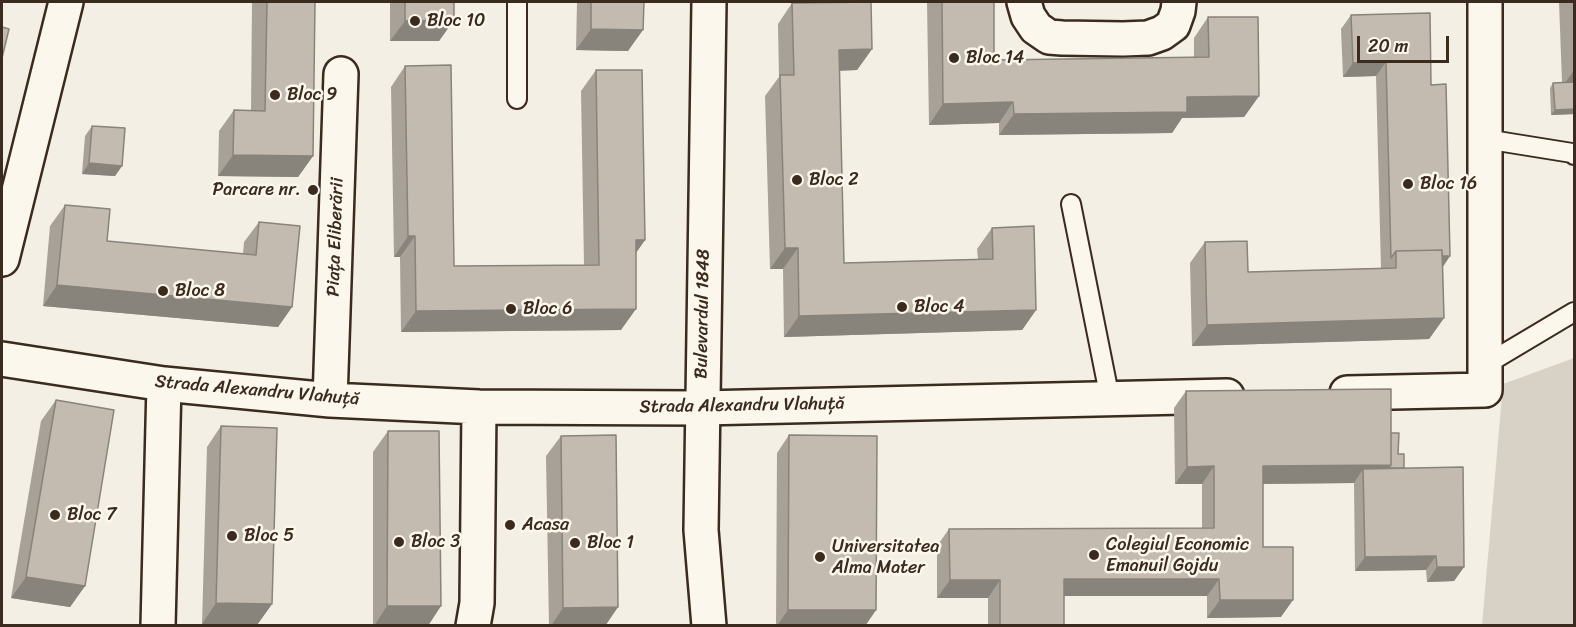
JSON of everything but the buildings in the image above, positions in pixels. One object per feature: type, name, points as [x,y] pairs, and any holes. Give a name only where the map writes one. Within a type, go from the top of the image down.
[{"type":"street","points":[[2,259],[66,2]]},
{"type":"street","name":"Bulevardul 1848","points":[[709,2],[701,408],[701,530],[709,626]]},
{"type":"street","points":[[1024,2],[1028,16],[1036,28],[1049,36],[1062,39],[1123,39],[1148,38],[1162,33],[1173,25],[1179,2]]},
{"type":"street","points":[[1321,394],[1485,378],[1485,2]]},
{"type":"street","name":"Piața Eliberării","points":[[330,400],[341,74]]},
{"type":"street","name":"Strada Alexandru Vlahuță","points":[[2,359],[164,384],[330,400],[479,407],[701,408],[1262,395]]},
{"type":"street","points":[[158,626],[164,384]]},
{"type":"street","points":[[472,626],[477,603],[479,407]]},
{"type":"lane","points":[[517,99],[518,2]]},
{"type":"lane","points":[[1485,139],[1575,155]]},
{"type":"lane","points":[[1071,204],[1110,399]]},
{"type":"lane","points":[[1485,378],[1575,312]]},
{"type":"shaded area","points":[[1574,358],[1574,625],[1482,625],[1503,384]]},
{"type":"place","name":"Bloc 10","points":[[415,21]]},
{"type":"place","name":"Bloc 14","points":[[954,58]]},
{"type":"place","name":"Bloc 9","points":[[275,95]]},
{"type":"place","name":"Bloc 2","points":[[797,180]]},
{"type":"place","name":"Bloc 16","points":[[1408,184]]},
{"type":"place","name":"Parcare nr.","points":[[313,190]]},
{"type":"place","name":"Bloc 8","points":[[163,291]]},
{"type":"place","name":"Bloc 4","points":[[902,307]]},
{"type":"place","name":"Bloc 6","points":[[511,309]]},
{"type":"place","name":"Bloc 7","points":[[55,515]]},
{"type":"place","name":"Acasa","points":[[510,525]]},
{"type":"place","name":"Bloc 5","points":[[232,536]]},
{"type":"place","name":"Bloc 3","points":[[399,542]]},
{"type":"place","name":"Bloc 1","points":[[575,543]]},
{"type":"place","name":"Colegiul Economic Emanuil Gojdu","points":[[1094,555]]},
{"type":"place","name":"Universitatea Alma Mater","points":[[820,557]]}]
